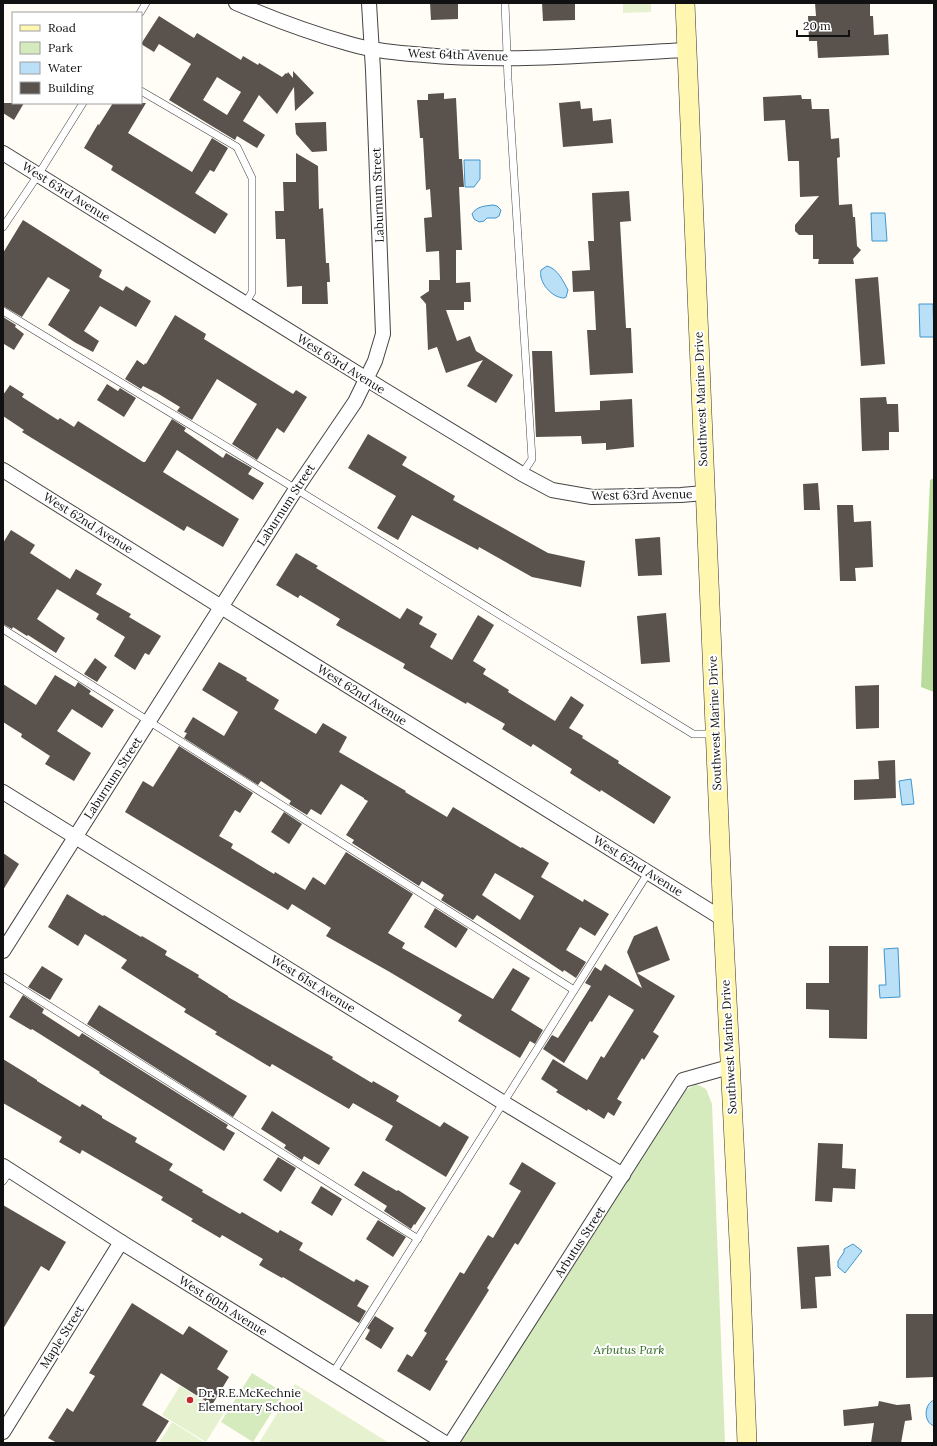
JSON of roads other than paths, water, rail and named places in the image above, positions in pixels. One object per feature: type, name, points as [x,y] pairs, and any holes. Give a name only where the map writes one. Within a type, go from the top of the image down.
[{"type":"main road","name":"Southwest Marine Drive","points":[[685,3],[704,493],[716,734],[729,1067],[740,1261],[747,1443]]},
{"type":"street","name":"West 64th Avenue","points":[[236,3],[302,30],[351,45],[392,52],[452,58],[507,58],[687,50]]},
{"type":"street","name":"Laburnum Street","points":[[3,951],[296,489],[355,402],[374,360],[383,334],[369,3]]},
{"type":"street","name":"West 63rd Avenue","points":[[3,153],[366,379],[522,474],[552,490],[592,497],[704,493]]},
{"type":"street","name":"West 62nd Avenue","points":[[3,470],[723,919]]},
{"type":"street","name":"West 61st Avenue","points":[[3,792],[504,1103],[623,1175]]},
{"type":"street","name":"Arbutus Street","points":[[451,1443],[683,1080],[729,1067]]},
{"type":"street","name":"West 60th Avenue","points":[[5,1173],[121,1242],[445,1443]]},
{"type":"street","name":"Maple Street","points":[[3,1432],[121,1242]]},
{"type":"lane","points":[[141,12],[146,3]]},
{"type":"lane","points":[[505,3],[507,58],[532,459],[522,474]]},
{"type":"lane","points":[[142,92],[237,147],[252,178],[252,292],[245,304]]},
{"type":"lane","points":[[3,227],[38,175],[82,104]]},
{"type":"lane","points":[[3,311],[296,489],[693,734],[716,734]]},
{"type":"lane","points":[[3,629],[574,990]]},
{"type":"lane","points":[[333,1373],[648,873]]},
{"type":"lane","points":[[3,976],[418,1239]]},
{"type":"water","points":[[464,160],[480,160],[480,179],[474,187],[465,187]]},
{"type":"water","points":[[493,205],[497,206],[501,210],[499,216],[496,218],[487,218],[484,221],[479,222],[474,219],[472,214],[476,209]]},
{"type":"water","points":[[871,213],[885,213],[887,241],[872,241]]},
{"type":"water","points":[[547,266],[554,270],[562,279],[568,290],[566,297],[564,298],[555,295],[544,284],[541,270]]},
{"type":"water","points":[[919,304],[933,304],[934,337],[920,337]]},
{"type":"water","points":[[911,779],[914,804],[902,805],[899,781]]},
{"type":"water","points":[[898,948],[900,997],[880,998],[879,985],[886,985],[884,949]]},
{"type":"water","points":[[853,1244],[862,1251],[845,1273],[838,1267],[838,1261],[844,1252],[844,1249]]},
{"type":"water","points":[[934,1400],[934,1426],[928,1421],[926,1413],[928,1405]]},
{"type":"place","name":"Dr. R.E.McKechnie Elementary School","points":[[190,1400]]},
{"type":"park label","name":"Arbutus Park","points":[[629,1350]]}]
